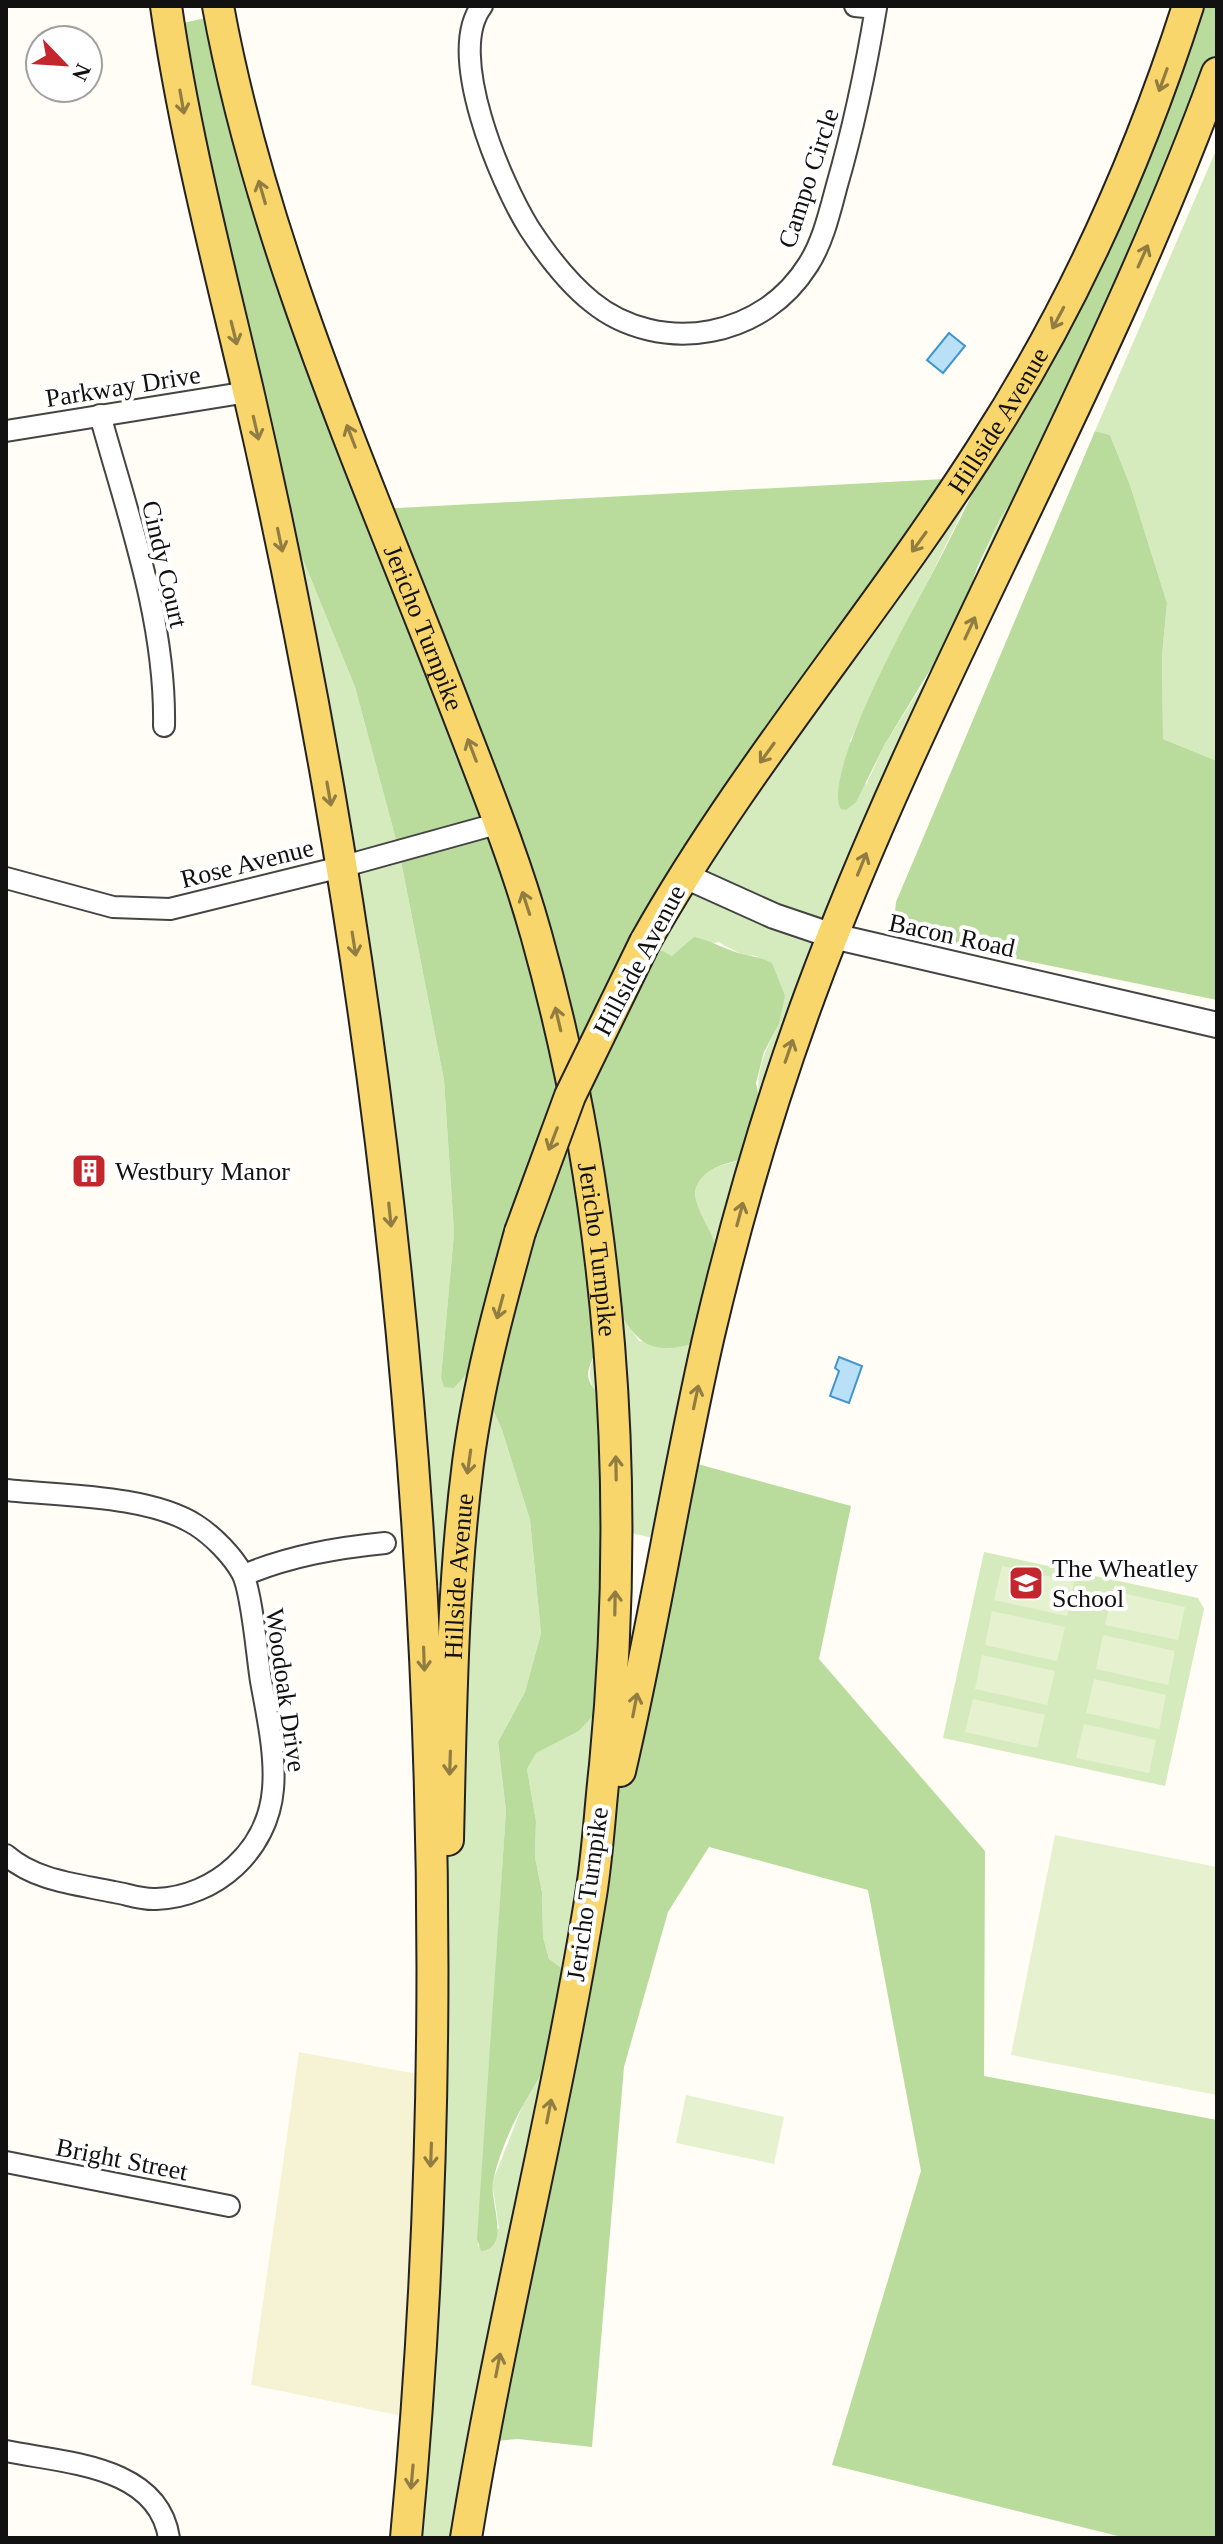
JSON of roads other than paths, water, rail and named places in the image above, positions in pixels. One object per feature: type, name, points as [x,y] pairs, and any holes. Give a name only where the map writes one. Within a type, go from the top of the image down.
[{"type":"main road","points":[[166,6],[190,147],[248,392],[316,720],[341,867],[387,1190],[407,1393],[423,1638],[435,2034],[427,2269],[406,2538]]},
{"type":"main road","name":"Jericho Turnpike","points":[[218,6],[252,155],[281,252],[500,823],[534,926],[567,1060],[591,1186],[609,1328],[616,1478],[615,1628],[592,1890],[466,2538]]},
{"type":"main road","name":"Hillside Avenue","points":[[435,2034],[448,1845],[454,1630],[468,1462],[482,1385],[520,1232],[570,1096],[645,942],[683,875],[943,508],[1026,377],[1084,268],[1113,203],[1149,118],[1188,6]]},
{"type":"main road","name":"Hillside Avenue","points":[[592,1890],[633,1714],[717,1304],[778,1083],[833,936],[905,767],[1140,262],[1217,73]]},
{"type":"street","name":"Campo Circle","points":[[482,6],[469,35],[472,79],[508,190],[529,228],[556,266],[591,301],[613,316],[663,333],[696,334],[732,327],[758,315],[782,297],[809,264],[827,221],[861,100],[876,7],[855,6]]},
{"type":"street","name":"Parkway Drive","points":[[6,431],[248,392]]},
{"type":"street","name":"Cindy Court","points":[[100,415],[135,542],[165,678],[164,726]]},
{"type":"street","name":"Rose Avenue","points":[[6,878],[113,907],[151,911],[341,867],[500,823]]},
{"type":"street","name":"Bacon Road","points":[[683,875],[774,916],[833,936],[1217,1025]]},
{"type":"street","name":"Woodoak Drive","points":[[6,1490],[144,1506],[176,1515],[218,1543],[244,1575],[270,1732],[273,1788],[267,1820],[254,1845],[236,1866],[195,1891],[152,1899],[42,1877],[6,1855]]},
{"type":"street","points":[[244,1575],[281,1560],[385,1543]]},
{"type":"street","name":"Bright Street","points":[[6,2162],[229,2206]]},
{"type":"street","points":[[6,2451],[104,2471],[133,2482],[156,2502],[167,2522],[169,2538]]},
{"type":"water","points":[[949,333],[965,346],[943,373],[927,360]]},
{"type":"water","points":[[839,1357],[862,1366],[849,1403],[830,1396],[839,1371],[835,1368]]},
{"type":"place","name":"Westbury Manor","points":[[89,1171]]},
{"type":"place","name":"The Wheatley School","points":[[1026,1583]]}]
